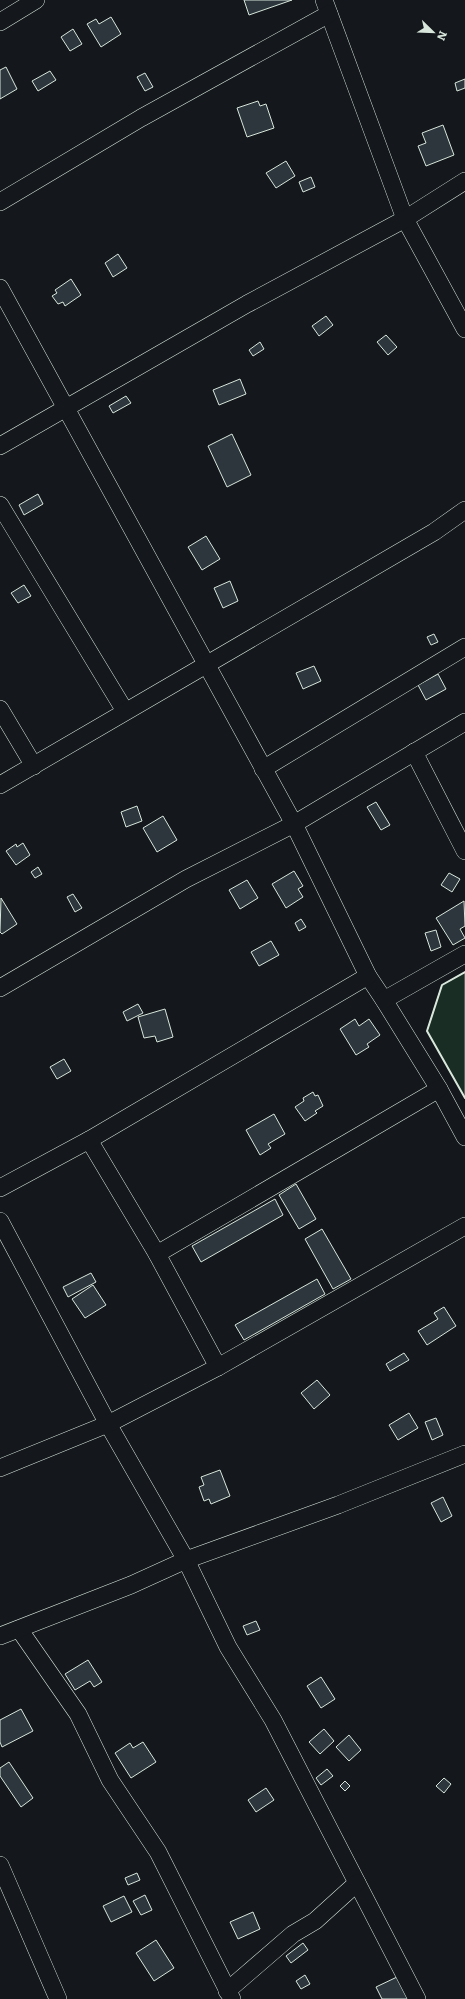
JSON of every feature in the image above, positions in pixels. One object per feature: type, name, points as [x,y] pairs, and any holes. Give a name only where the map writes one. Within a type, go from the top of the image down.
[{"type":"street","points":[[0,22],[36,0]]},
{"type":"street","points":[[0,202],[326,7],[405,219],[465,329]]},
{"type":"street","points":[[0,446],[67,409],[247,304],[405,219],[465,181]]},
{"type":"street","points":[[0,288],[294,824],[368,976],[439,1089],[465,1136]]},
{"type":"street","points":[[0,505],[125,711]]},
{"type":"street","points":[[0,785],[434,532],[465,510]]},
{"type":"street","points":[[263,769],[465,647]]},
{"type":"street","points":[[0,709],[34,766]]},
{"type":"street","points":[[0,988],[186,879],[294,824],[465,722]]},
{"type":"street","points":[[414,752],[465,851]]},
{"type":"street","points":[[384,1000],[465,954]]},
{"type":"street","points":[[0,1188],[88,1140],[368,976]]},
{"type":"street","points":[[157,1254],[439,1089]]},
{"type":"street","points":[[88,1140],[157,1254],[218,1367]]},
{"type":"street","points":[[0,1221],[108,1424],[186,1560],[228,1647],[273,1720],[417,1999]]},
{"type":"street","points":[[0,1468],[108,1424],[218,1367],[465,1226]]},
{"type":"street","points":[[0,1636],[131,1585],[186,1560],[338,1506],[465,1454]]},
{"type":"street","points":[[18,1629],[78,1714],[110,1780],[158,1852],[229,1995],[293,1934],[315,1922],[357,1883]]},
{"type":"street","points":[[0,1865],[58,1999]]},
{"type":"green space","points":[[465,972],[465,1098],[427,1031],[442,985]]},
{"type":"building","points":[[244,0],[292,0],[249,15]]},
{"type":"building","points":[[111,17],[121,34],[101,47],[87,24],[96,19],[99,24]]},
{"type":"building","points":[[73,29],[82,44],[70,51],[61,37]]},
{"type":"building","points":[[6,67],[17,89],[0,99],[0,70]]},
{"type":"building","points":[[50,71],[56,80],[38,91],[32,81]]},
{"type":"building","points":[[145,73],[153,87],[145,91],[137,77]]},
{"type":"building","points":[[465,79],[465,88],[457,91],[455,83]]},
{"type":"building","points":[[258,101],[260,106],[266,104],[274,128],[247,137],[237,108]]},
{"type":"building","points":[[443,125],[454,155],[426,166],[418,146],[426,143],[422,133]]},
{"type":"building","points":[[286,161],[295,176],[276,188],[266,173]]},
{"type":"building","points":[[311,177],[315,187],[303,192],[299,182]]},
{"type":"building","points":[[118,254],[127,268],[113,277],[105,263]]},
{"type":"building","points":[[71,279],[81,295],[65,306],[63,302],[58,304],[52,296],[57,293],[55,290]]},
{"type":"building","points":[[326,316],[333,325],[319,336],[312,326]]},
{"type":"building","points":[[386,335],[397,347],[388,355],[377,342]]},
{"type":"building","points":[[260,342],[264,349],[253,356],[249,350]]},
{"type":"building","points":[[240,379],[246,394],[219,405],[213,390]]},
{"type":"building","points":[[126,396],[131,403],[113,413],[109,406]]},
{"type":"building","points":[[232,434],[251,475],[227,487],[208,446]]},
{"type":"building","points":[[38,494],[43,504],[24,515],[19,505]]},
{"type":"building","points":[[206,536],[220,559],[202,570],[188,547]]},
{"type":"building","points":[[230,581],[238,601],[223,608],[214,588]]},
{"type":"building","points":[[24,585],[31,596],[18,603],[11,593]]},
{"type":"building","points":[[434,634],[438,642],[431,645],[427,637]]},
{"type":"building","points":[[314,666],[321,681],[303,689],[296,673]]},
{"type":"building","points":[[438,674],[446,689],[426,700],[418,685]]},
{"type":"building","points":[[376,802],[390,825],[381,830],[367,807]]},
{"type":"building","points":[[137,806],[142,821],[126,827],[121,812]]},
{"type":"building","points":[[163,816],[177,840],[157,852],[143,828]]},
{"type":"building","points":[[23,843],[30,855],[16,865],[6,851],[16,844],[17,847]]},
{"type":"building","points":[[38,867],[42,874],[35,878],[31,872]]},
{"type":"building","points":[[294,871],[303,886],[298,889],[303,897],[286,908],[272,884]]},
{"type":"building","points":[[449,873],[460,879],[452,892],[441,885]]},
{"type":"building","points":[[247,880],[258,898],[240,909],[229,890]]},
{"type":"building","points":[[73,894],[82,908],[75,912],[67,897]]},
{"type":"building","points":[[1,898],[17,924],[2,934],[0,932]]},
{"type":"building","points":[[464,901],[465,926],[460,929],[465,938],[453,945],[436,918]]},
{"type":"building","points":[[301,919],[306,927],[299,931],[295,923]]},
{"type":"building","points":[[436,930],[441,947],[431,951],[425,933]]},
{"type":"building","points":[[271,941],[279,955],[259,966],[251,952]]},
{"type":"building","points":[[138,1004],[143,1013],[127,1021],[123,1012]]},
{"type":"building","points":[[165,1009],[173,1037],[157,1042],[155,1036],[144,1038],[138,1017]]},
{"type":"building","points":[[355,1019],[359,1026],[369,1019],[380,1035],[367,1044],[369,1047],[356,1055],[340,1029]]},
{"type":"building","points":[[64,1059],[71,1071],[57,1079],[50,1067]]},
{"type":"building","points":[[313,1092],[315,1096],[318,1095],[323,1106],[315,1111],[317,1113],[305,1121],[295,1107],[304,1101],[303,1098]]},
{"type":"building","points":[[274,1114],[285,1134],[268,1144],[271,1148],[260,1155],[246,1130]]},
{"type":"building","points":[[296,1184],[316,1219],[299,1229],[279,1195]]},
{"type":"building","points":[[275,1199],[283,1215],[201,1262],[192,1246]]},
{"type":"building","points":[[322,1229],[351,1279],[333,1289],[305,1239]]},
{"type":"building","points":[[91,1273],[96,1282],[68,1297],[63,1287]]},
{"type":"building","points":[[317,1279],[325,1294],[244,1340],[235,1325]]},
{"type":"building","points":[[93,1285],[106,1305],[85,1318],[72,1299]]},
{"type":"building","points":[[444,1307],[456,1326],[427,1345],[418,1331],[438,1319],[434,1313]]},
{"type":"building","points":[[404,1353],[409,1360],[390,1371],[386,1364]]},
{"type":"building","points":[[317,1380],[330,1395],[314,1409],[301,1393]]},
{"type":"building","points":[[409,1413],[418,1428],[398,1440],[389,1425]]},
{"type":"building","points":[[436,1418],[443,1435],[432,1440],[425,1422]]},
{"type":"building","points":[[220,1470],[230,1496],[211,1504],[209,1499],[204,1501],[199,1487],[204,1485],[201,1477]]},
{"type":"building","points":[[443,1497],[452,1516],[441,1522],[431,1503]]},
{"type":"building","points":[[256,1621],[260,1630],[247,1635],[243,1626]]},
{"type":"building","points":[[88,1660],[102,1682],[94,1687],[90,1681],[75,1690],[65,1674]]},
{"type":"building","points":[[321,1677],[335,1699],[321,1708],[307,1686]]},
{"type":"building","points":[[21,1709],[33,1731],[2,1747],[0,1742],[0,1720]]},
{"type":"building","points":[[324,1729],[334,1741],[320,1754],[309,1742]]},
{"type":"building","points":[[349,1735],[361,1750],[349,1761],[336,1747]]},
{"type":"building","points":[[143,1742],[156,1762],[131,1778],[115,1753],[130,1743],[133,1748]]},
{"type":"building","points":[[9,1762],[33,1798],[21,1807],[0,1776],[0,1768]]},
{"type":"building","points":[[327,1769],[333,1776],[321,1785],[316,1778]]},
{"type":"building","points":[[444,1778],[451,1784],[444,1793],[436,1786]]},
{"type":"building","points":[[345,1781],[350,1786],[345,1791],[340,1786]]},
{"type":"building","points":[[266,1788],[274,1800],[256,1812],[248,1800]]},
{"type":"building","points":[[137,1873],[140,1880],[128,1885],[125,1878]]},
{"type":"building","points":[[145,1895],[152,1910],[141,1915],[133,1901]]},
{"type":"building","points":[[124,1896],[132,1912],[111,1922],[103,1906]]},
{"type":"building","points":[[253,1912],[260,1929],[238,1939],[230,1922]]},
{"type":"building","points":[[156,1940],[174,1968],[154,1981],[136,1953]]},
{"type":"building","points":[[303,1943],[308,1950],[291,1963],[286,1956]]},
{"type":"building","points":[[305,1975],[310,1984],[301,1989],[296,1981]]},
{"type":"building","points":[[397,1977],[408,1999],[382,1999],[376,1987]]},
{"type":"wall","points":[[465,972],[442,985],[427,1031],[465,1098]]}]
